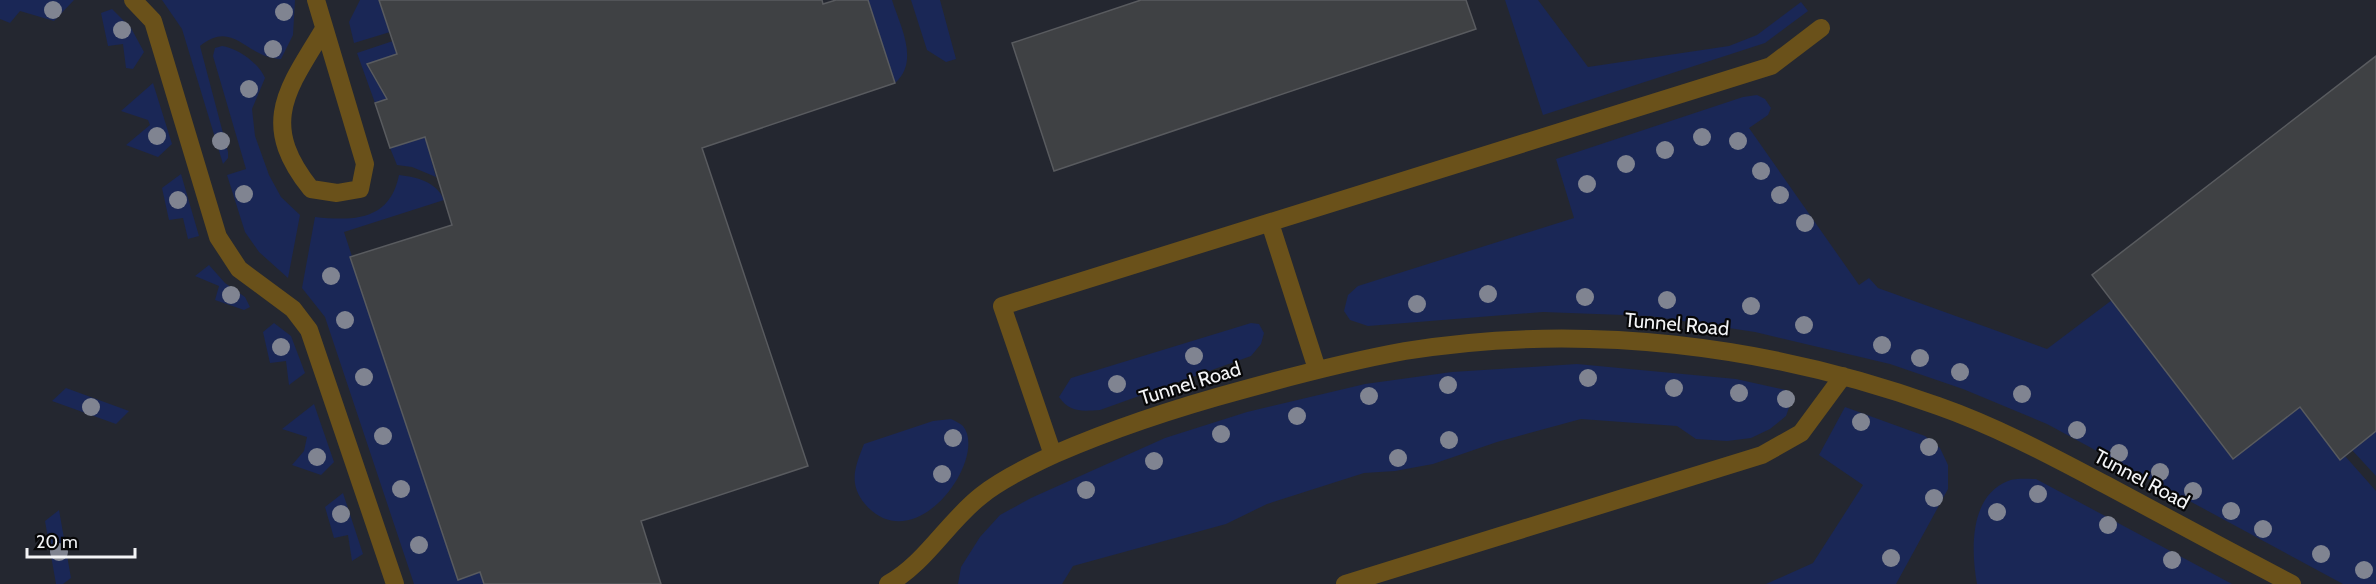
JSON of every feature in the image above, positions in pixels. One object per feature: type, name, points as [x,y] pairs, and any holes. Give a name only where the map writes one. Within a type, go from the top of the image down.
[{"type":"street","points":[[133,0],[153,21],[218,237],[239,269],[293,309],[309,330],[395,584]]},
{"type":"street","points":[[316,0],[365,164],[360,189],[337,194],[311,189],[292,165],[280,122],[292,80],[324,28]]},
{"type":"street","points":[[1053,455],[1002,306],[1771,66],[1821,28]]},
{"type":"street","points":[[1270,223],[1317,369]]},
{"type":"street","name":"Tunnel Road","points":[[888,584],[924,555],[981,495],[1053,455],[1210,399],[1317,369],[1408,351],[1516,341],[1587,339],[1691,345],[1744,353],[1843,376],[1940,406],[2039,449],[2292,584]]},
{"type":"street","points":[[1346,584],[1762,455],[1801,433],[1843,376]]},
{"type":"shaded area","points":[[0,0],[2376,0],[2376,584],[0,584]]},
{"type":"shaded area","points":[[0,0],[74,0],[54,21],[20,11],[10,23],[0,19]]},
{"type":"shaded area","points":[[162,0],[295,0],[293,35],[281,59],[268,57],[231,38],[222,36],[200,46],[228,152],[228,158],[223,164],[182,29]]},
{"type":"shaded area","points":[[360,0],[379,0],[390,32],[354,43],[349,22]]},
{"type":"shaded area","points":[[868,0],[892,0],[903,32],[906,43],[906,64],[895,83]]},
{"type":"shaded area","points":[[911,0],[940,0],[956,59],[946,62],[927,50]]},
{"type":"shaded area","points":[[1505,0],[1538,0],[1588,67],[1729,46],[1757,35],[1801,2],[1808,11],[1765,43],[1543,115]]},
{"type":"shaded area","points":[[112,9],[131,28],[144,52],[133,69],[126,68],[123,44],[108,46],[101,13]]},
{"type":"shaded area","points":[[393,41],[397,54],[367,65],[387,99],[375,103],[357,53]]},
{"type":"shaded area","points":[[222,46],[247,57],[258,67],[265,78],[252,109],[255,136],[269,175],[281,197],[300,215],[288,278],[259,252],[245,232],[227,175],[246,169],[213,56],[215,48]]},
{"type":"shaded area","points":[[153,83],[172,144],[158,157],[126,145],[150,125],[148,120],[121,111]]},
{"type":"shaded area","points":[[1757,95],[1765,99],[1771,108],[1768,115],[1749,128],[1859,285],[1869,278],[1878,288],[2047,349],[2112,300],[2233,459],[2300,407],[2339,459],[2345,456],[2376,491],[2376,584],[2343,584],[2047,424],[1963,389],[1890,364],[1755,332],[1650,316],[1543,312],[1368,326],[1350,320],[1344,311],[1348,295],[1358,286],[1574,218],[1556,159],[1743,97]]},
{"type":"shaded area","points":[[425,137],[436,177],[412,167],[397,165],[390,148]]},
{"type":"shaded area","points":[[181,174],[199,236],[188,239],[183,218],[169,220],[162,188]]},
{"type":"shaded area","points":[[399,175],[413,177],[431,185],[437,189],[444,200],[344,232],[458,580],[480,572],[484,584],[414,584],[325,317],[302,288],[315,217],[356,218],[378,210],[387,202]]},
{"type":"shaded area","points":[[209,265],[225,283],[245,297],[250,307],[244,310],[215,300],[219,286],[195,276]]},
{"type":"shaded area","points":[[274,323],[291,336],[305,373],[289,385],[286,361],[270,363],[263,332]]},
{"type":"shaded area","points":[[1251,323],[1259,324],[1264,333],[1261,344],[1251,356],[1100,410],[1082,411],[1072,408],[1059,397],[1071,378]]},
{"type":"shaded area","points":[[1577,364],[1736,379],[1786,390],[1791,402],[1786,416],[1770,429],[1751,438],[1727,441],[1696,439],[1677,426],[1581,419],[1497,442],[1433,464],[1395,471],[1364,473],[1267,504],[1226,524],[1073,566],[1062,584],[958,584],[961,567],[980,537],[1000,515],[1031,498],[1165,438],[1247,412],[1365,384],[1452,372]]},
{"type":"shaded area","points":[[66,388],[129,411],[116,424],[52,401]]},
{"type":"shaded area","points":[[314,404],[334,462],[321,475],[292,465],[304,451],[307,437],[282,429]]},
{"type":"shaded area","points":[[1845,407],[1925,436],[1940,448],[1948,465],[1948,489],[1896,584],[1766,584],[1813,563],[1863,485],[1819,455]]},
{"type":"shaded area","points":[[951,419],[963,426],[968,441],[966,460],[957,480],[942,499],[925,513],[905,521],[885,519],[865,504],[856,489],[855,482],[856,468],[864,444],[933,421]]},
{"type":"shaded area","points":[[2376,431],[2376,476],[2352,450]]},
{"type":"shaded area","points":[[2036,479],[2232,584],[1977,584],[1974,541],[1979,511],[1995,488],[2008,481]]},
{"type":"shaded area","points":[[343,493],[363,554],[352,561],[348,535],[334,538],[325,507]]},
{"type":"shaded area","points":[[59,510],[71,578],[63,584],[56,584],[45,521]]},
{"type":"building","points":[[379,0],[822,0],[823,4],[836,0],[868,0],[895,83],[702,148],[808,466],[641,521],[661,584],[484,584],[480,572],[458,580],[350,257],[452,225],[425,137],[390,148],[375,103],[387,99],[367,64],[397,54]]},
{"type":"building","points":[[1141,0],[1466,0],[1476,29],[1054,171],[1012,43]]},
{"type":"building","points":[[2376,56],[2376,431],[2340,460],[2300,407],[2233,459],[2092,275]]}]
